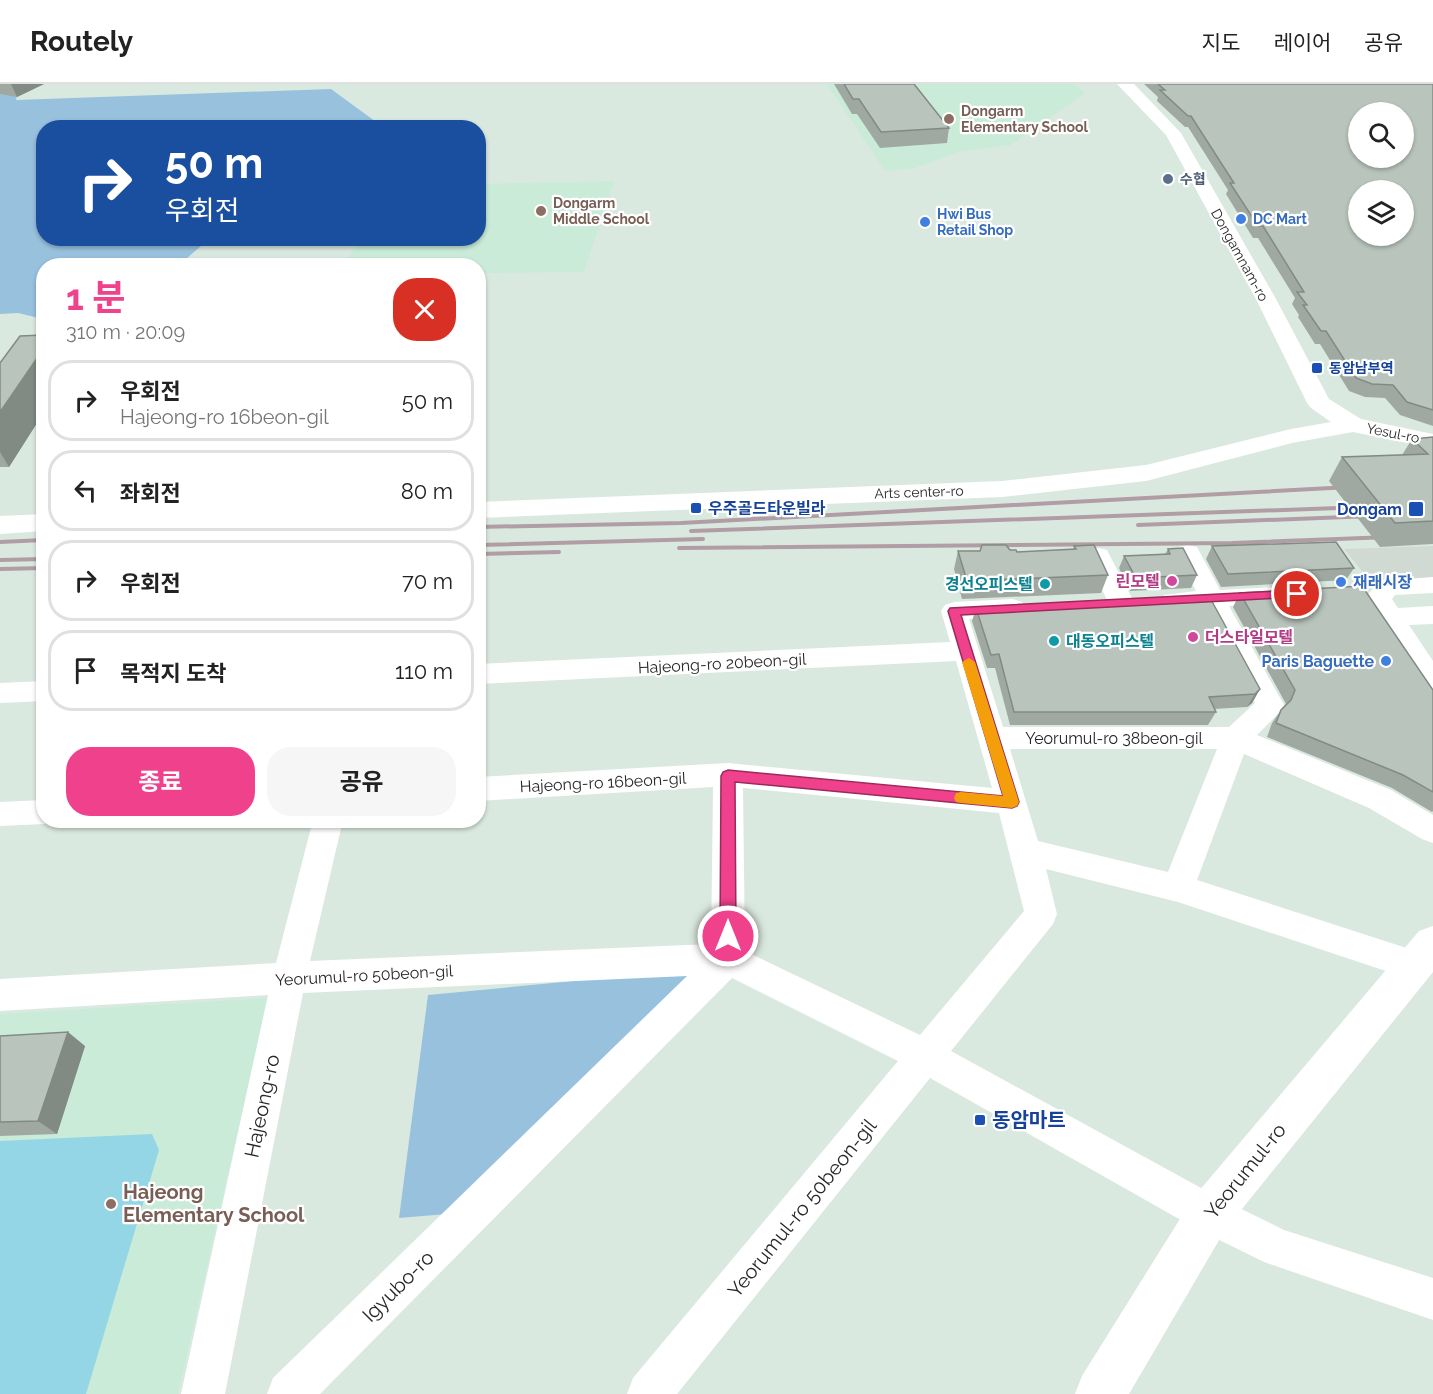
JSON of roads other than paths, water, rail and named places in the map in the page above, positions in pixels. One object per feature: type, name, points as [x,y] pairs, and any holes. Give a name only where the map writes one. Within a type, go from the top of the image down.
[{"type":"street","name":"Dongamnam-ro","points":[[1125,84],[1173,133],[1266,299],[1320,403],[1353,425]]},
{"type":"street","name":"Yesul-ro","points":[[1353,425],[1433,441]]},
{"type":"street","name":"Arts center-ro","points":[[486,510],[1002,489],[1146,473],[1291,436],[1353,425]]},
{"type":"street","points":[[0,525],[36,523]]},
{"type":"street","points":[[1178,888],[1236,738],[1270,705],[1188,553]]},
{"type":"street","points":[[1098,556],[1110,604],[1303,594]]},
{"type":"street","points":[[1433,585],[1388,587],[1378,598],[1393,617],[1433,682]]},
{"type":"street","name":"Yeorumul-ro 50beon-gil","points":[[649,1394],[1041,914],[1012,802],[954,611],[1038,607]]},
{"type":"street","points":[[1393,617],[1433,615],[1428,608],[1433,608]]},
{"type":"street","name":"Hajeong-ro 20beon-gil","points":[[486,674],[965,651]]},
{"type":"street","points":[[0,693],[36,691]]},
{"type":"street","name":"Yeorumul-ro 38beon-gil","points":[[992,738],[1236,738],[1380,799],[1433,830]]},
{"type":"street","points":[[728,776],[728,959]]},
{"type":"street","name":"Hajeong-ro 16beon-gil","points":[[486,789],[728,776],[1012,802]]},
{"type":"street","points":[[0,814],[36,812]]},
{"type":"street","name":"Hajeong-ro","points":[[203,1394],[289,978],[326,828]]},
{"type":"street","name":"Yeorumul-ro","points":[[1026,851],[1178,888],[1423,954],[1209,1214],[1100,1394]]},
{"type":"street","name":"Yeorumul-ro 50beon-gil","points":[[0,995],[289,978],[728,959],[926,1056],[1209,1214],[1278,1248],[1433,1299]]},
{"type":"street","name":"Igyubo-ro","points":[[289,1394],[728,959]]},
{"type":"railway","points":[[486,527],[681,523],[1350,487]]},
{"type":"railway","points":[[691,531],[1366,507]]},
{"type":"railway","points":[[1138,525],[1372,516]]},
{"type":"railway","points":[[679,548],[1232,543],[1390,537]]},
{"type":"railway","points":[[486,545],[703,539]]},
{"type":"railway","points":[[0,542],[36,540]]},
{"type":"railway","points":[[486,554],[559,552]]},
{"type":"railway","points":[[0,560],[36,559]]},
{"type":"railway","points":[[0,569],[36,568]]},
{"type":"place","name":"Dongarm Elementary School","points":[[949,119]]},
{"type":"place","name":"수협","points":[[1168,179]]},
{"type":"place","name":"Dongarm Middle School","points":[[541,211]]},
{"type":"place","name":"DC Mart","points":[[1241,219]]},
{"type":"place","name":"Hwi Bus Retail Shop","points":[[925,222]]},
{"type":"place","name":"동암남부역","points":[[1317,368]]},
{"type":"place","name":"우주골드타운빌라","points":[[696,508]]},
{"type":"place","name":"Dongam","points":[[1416,509]]},
{"type":"place","name":"린모텔","points":[[1172,581]]},
{"type":"place","name":"재래시장","points":[[1341,582]]},
{"type":"place","name":"경선오피스텔","points":[[1045,584]]},
{"type":"place","name":"더스타일모텔","points":[[1193,637]]},
{"type":"place","name":"대동오피스텔","points":[[1054,641]]},
{"type":"place","name":"Paris Baguette","points":[[1386,661]]},
{"type":"place","name":"동암마트","points":[[980,1120]]},
{"type":"place","name":"Hajeong Elementary School","points":[[111,1204]]}]
